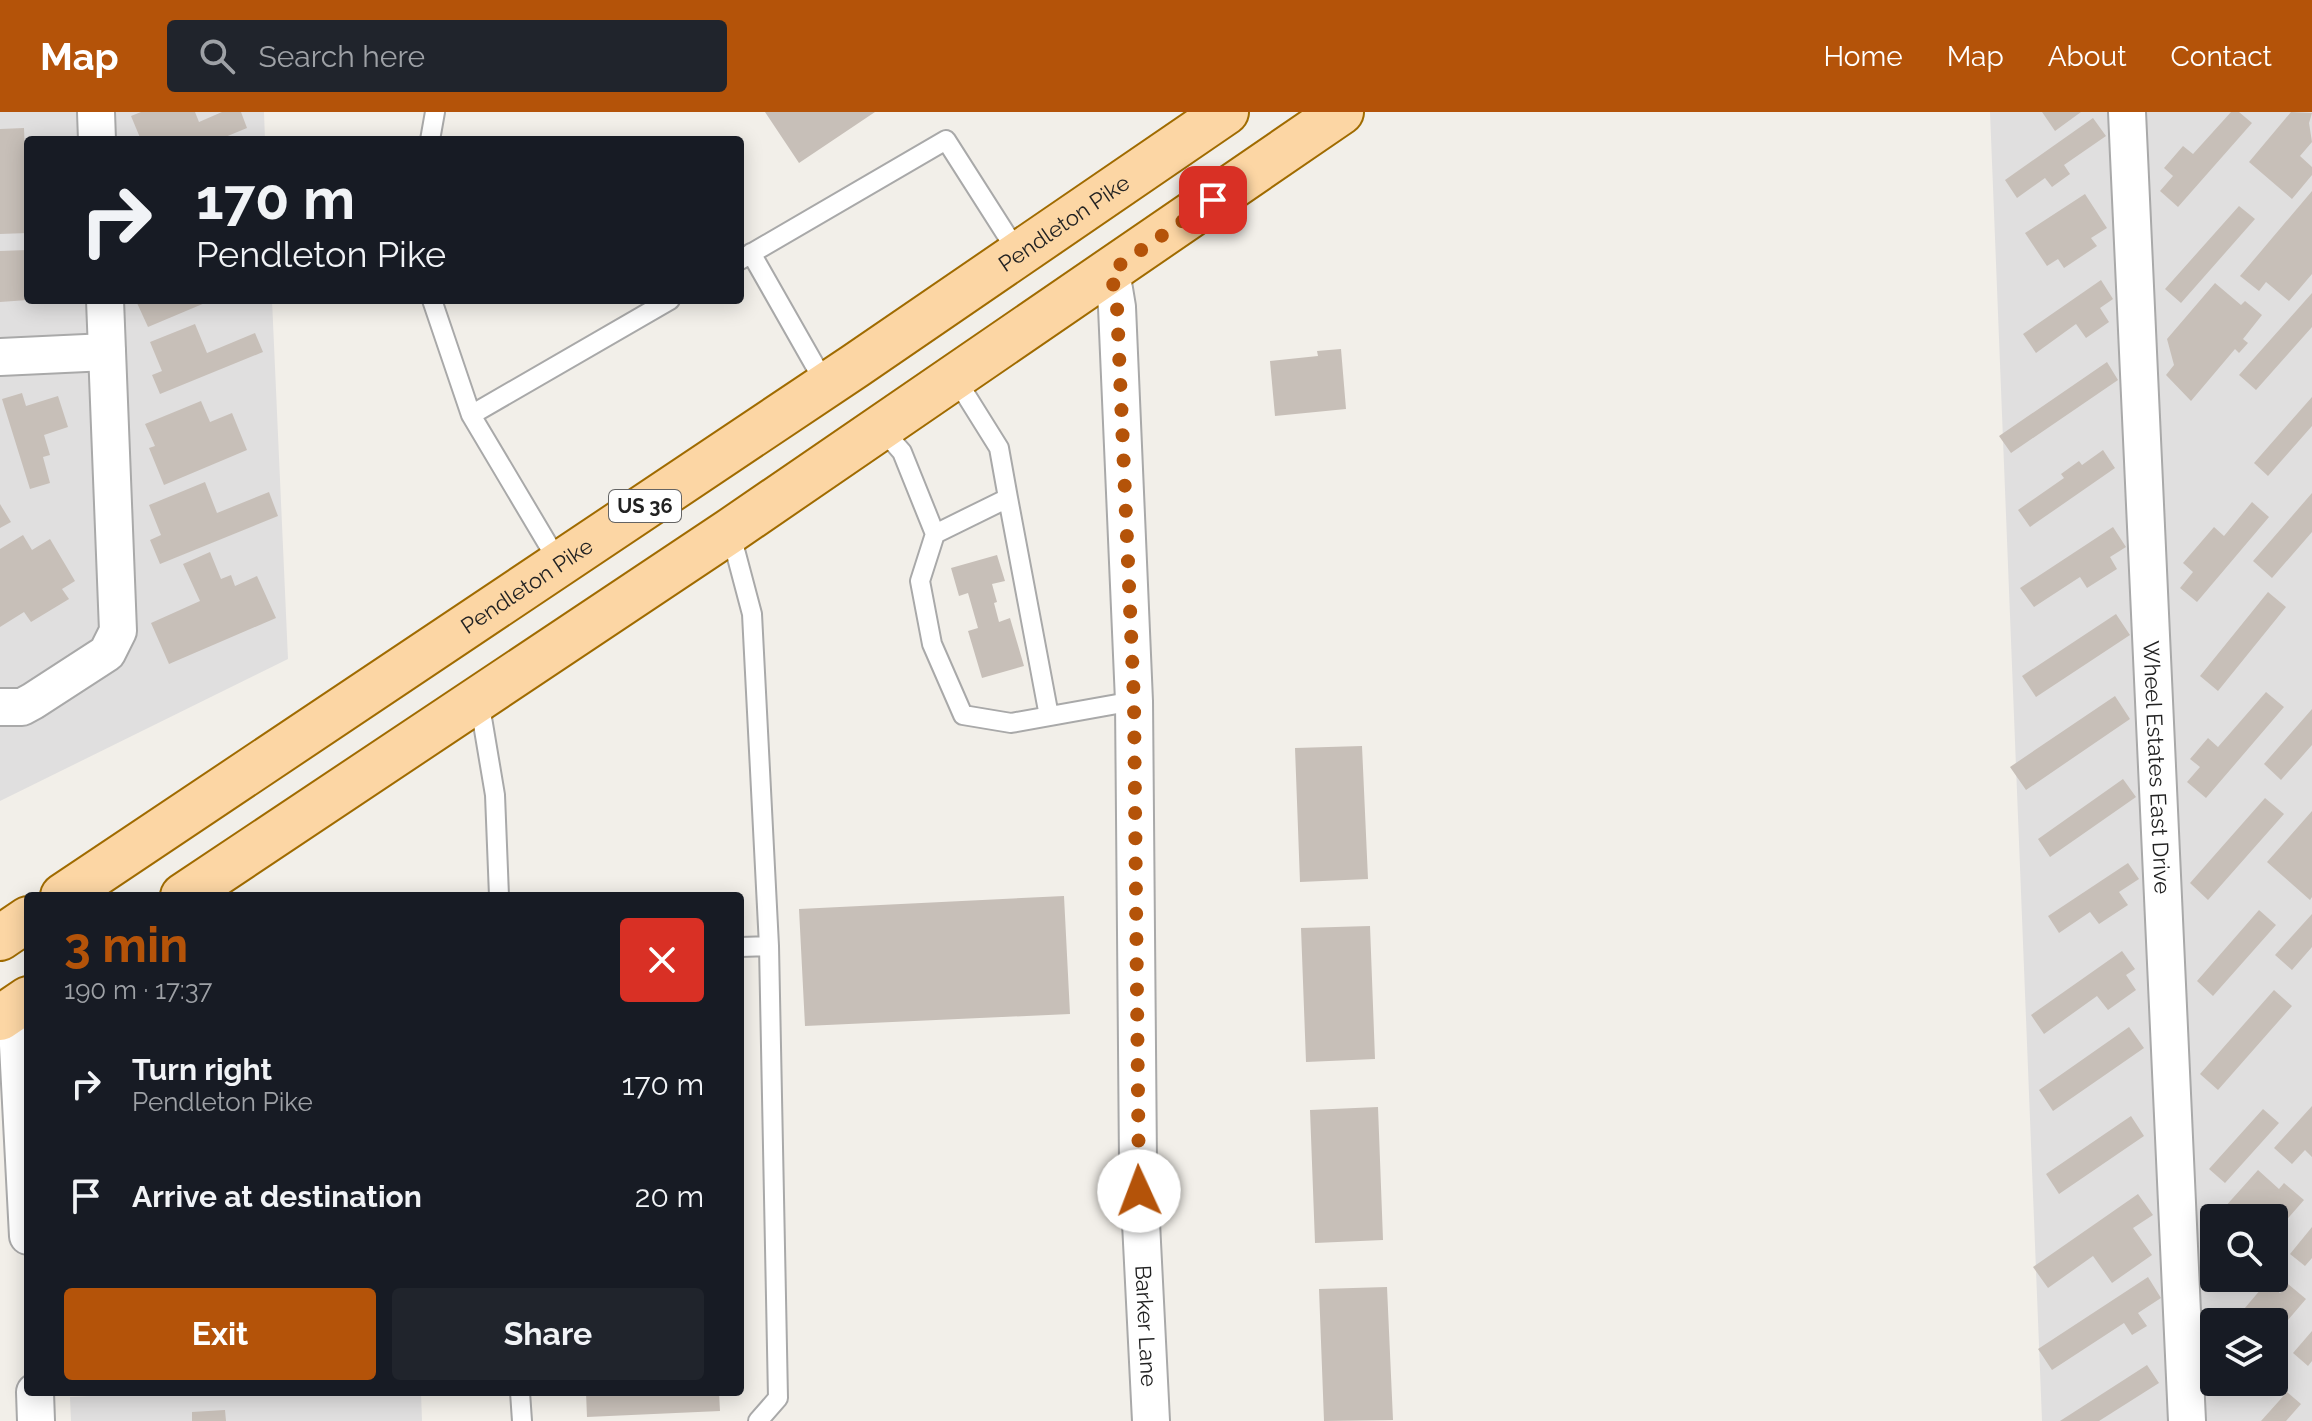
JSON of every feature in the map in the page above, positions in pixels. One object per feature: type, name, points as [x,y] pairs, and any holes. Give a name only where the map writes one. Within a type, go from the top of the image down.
[{"type":"main road","name":"Pendleton Pike","points":[[69,892],[826,385],[1226,112]]},
{"type":"main road","points":[[189,892],[730,531],[1341,112]]},
{"type":"main road","points":[[0,938],[24,922]]},
{"type":"street","points":[[96,112],[97,136]]},
{"type":"street","name":"Wheel Estates East Drive","points":[[2127,112],[2187,1421]]},
{"type":"street","name":"Barker Lane","points":[[1111,271],[1117,307],[1134,701],[1138,1163],[1151,1421]]},
{"type":"street","points":[[0,707],[22,707],[33,701],[107,653],[118,631],[105,304]]},
{"type":"street","points":[[0,357],[107,352]]},
{"type":"street","points":[[15,1008],[24,1166]]},
{"type":"street","points":[[35,1396],[36,1421]]},
{"type":"lane","points":[[431,136],[435,112]]},
{"type":"lane","points":[[826,385],[746,257],[946,140],[1018,253]]},
{"type":"lane","points":[[433,304],[471,415],[559,563]]},
{"type":"lane","points":[[471,415],[663,304]]},
{"type":"lane","points":[[954,376],[999,448],[1049,716]]},
{"type":"lane","points":[[879,426],[902,452],[935,534],[920,581],[932,644],[963,715],[1011,723],[1134,701]]},
{"type":"lane","points":[[935,534],[1008,498]]},
{"type":"lane","points":[[730,531],[752,614],[769,946],[778,1398],[758,1421]]},
{"type":"lane","points":[[479,698],[495,795],[499,892]]},
{"type":"lane","points":[[744,947],[769,946]]},
{"type":"lane","points":[[520,1396],[522,1421]]},
{"type":"shaded area","points":[[0,112],[264,112],[265,136],[24,136],[24,304],[272,304],[288,659],[0,801]]},
{"type":"shaded area","points":[[1990,112],[2312,112],[2312,1421],[2042,1421]]},
{"type":"shaded area","points":[[421,1396],[422,1421],[71,1421],[70,1397]]},
{"type":"building","points":[[141,112],[195,112],[199,122],[222,112],[241,112],[247,128],[228,136],[139,136],[131,116]]},
{"type":"building","points":[[765,112],[875,112],[799,163]]},
{"type":"building","points":[[2042,112],[2081,112],[2055,131]]},
{"type":"building","points":[[2231,112],[2239,112],[2252,123],[2178,207],[2160,191],[2173,176],[2164,168],[2183,146],[2193,154]]},
{"type":"building","points":[[2291,112],[2312,113],[2309,123],[2312,142],[2300,156],[2312,167],[2312,175],[2292,199],[2249,162]]},
{"type":"building","points":[[2093,118],[2106,136],[2064,165],[2070,174],[2052,187],[2045,178],[2017,198],[2005,180]]},
{"type":"building","points":[[24,128],[24,233],[0,234],[0,129]]},
{"type":"building","points":[[2312,191],[2312,274],[2289,301],[2266,282],[2259,291],[2240,276]]},
{"type":"building","points":[[2085,194],[2107,228],[2091,238],[2097,246],[2064,268],[2058,259],[2047,266],[2025,233]]},
{"type":"building","points":[[2239,206],[2255,219],[2181,303],[2165,289]]},
{"type":"building","points":[[24,250],[24,300],[0,302],[0,251]]},
{"type":"building","points":[[2101,280],[2113,299],[2100,308],[2109,322],[2086,338],[2076,324],[2036,353],[2023,334]]},
{"type":"building","points":[[2215,283],[2241,305],[2245,301],[2262,315],[2243,339],[2248,343],[2239,353],[2235,349],[2191,401],[2166,375],[2174,365],[2167,339]]},
{"type":"building","points":[[2312,293],[2312,327],[2256,390],[2239,375]]},
{"type":"building","points":[[137,304],[203,304],[148,327]]},
{"type":"building","points":[[195,324],[207,353],[255,333],[263,352],[160,394],[152,375],[162,371],[150,342]]},
{"type":"building","points":[[1341,349],[1346,409],[1275,416],[1270,361],[1318,356],[1317,351]]},
{"type":"building","points":[[2107,362],[2118,380],[2011,453],[1999,436]]},
{"type":"building","points":[[22,393],[26,406],[58,396],[68,427],[44,435],[50,455],[43,457],[50,483],[30,489],[2,399]]},
{"type":"building","points":[[2312,397],[2312,426],[2268,476],[2254,463]]},
{"type":"building","points":[[201,401],[210,422],[232,413],[247,450],[164,485],[149,448],[155,446],[145,424]]},
{"type":"building","points":[[2103,450],[2115,468],[2030,527],[2018,510],[2064,478],[2061,474],[2079,461],[2082,465]]},
{"type":"building","points":[[205,482],[217,513],[269,492],[278,516],[160,564],[150,540],[161,535],[149,505]]},
{"type":"building","points":[[2312,493],[2312,532],[2272,578],[2253,561]]},
{"type":"building","points":[[2252,502],[2269,517],[2197,602],[2180,588],[2193,572],[2183,563],[2214,527],[2224,536]]},
{"type":"building","points":[[0,504],[11,522],[0,528]]},
{"type":"building","points":[[2113,527],[2126,547],[2110,557],[2117,569],[2087,588],[2080,577],[2034,607],[2020,588]]},
{"type":"building","points":[[23,535],[32,550],[50,539],[75,581],[62,589],[69,599],[31,622],[24,612],[0,627],[0,549]]},
{"type":"building","points":[[210,552],[221,579],[231,575],[235,586],[257,576],[276,618],[169,664],[151,623],[200,601],[183,564]]},
{"type":"building","points":[[997,555],[1005,581],[992,584],[997,602],[994,603],[999,622],[1010,618],[1024,666],[982,678],[968,631],[978,628],[968,593],[959,596],[951,568]]},
{"type":"building","points":[[2268,592],[2286,607],[2218,691],[2200,676]]},
{"type":"building","points":[[2116,614],[2130,635],[2036,697],[2022,676]]},
{"type":"building","points":[[2266,692],[2284,707],[2206,798],[2187,782],[2200,767],[2190,759],[2208,738],[2218,747]]},
{"type":"building","points":[[2115,696],[2130,719],[2026,790],[2010,767]]},
{"type":"building","points":[[2312,709],[2312,745],[2281,780],[2264,764]]},
{"type":"building","points":[[1362,746],[1368,879],[1300,882],[1295,748]]},
{"type":"building","points":[[2123,779],[2136,797],[2050,857],[2038,839]]},
{"type":"building","points":[[2265,798],[2284,814],[2208,900],[2190,883]]},
{"type":"building","points":[[2312,811],[2312,897],[2310,900],[2267,862]]},
{"type":"building","points":[[2128,863],[2139,879],[2119,892],[2128,905],[2099,924],[2090,912],[2059,933],[2048,916]]},
{"type":"building","points":[[1064,896],[1070,1014],[805,1026],[799,909]]},
{"type":"building","points":[[2259,910],[2276,925],[2213,996],[2197,981]]},
{"type":"building","points":[[2312,914],[2312,947],[2292,970],[2275,955]]},
{"type":"building","points":[[1370,926],[1375,1059],[1306,1062],[1301,928]]},
{"type":"building","points":[[2122,951],[2135,969],[2126,975],[2136,990],[2108,1010],[2097,996],[2044,1034],[2031,1015]]},
{"type":"building","points":[[2274,990],[2292,1006],[2218,1090],[2200,1074]]},
{"type":"building","points":[[2129,1027],[2144,1048],[2053,1111],[2039,1090]]},
{"type":"building","points":[[2312,1106],[2312,1157],[2305,1150],[2292,1164],[2274,1148]]},
{"type":"building","points":[[1378,1107],[1383,1240],[1315,1243],[1310,1110]]},
{"type":"building","points":[[2263,1109],[2279,1123],[2225,1183],[2209,1169]]},
{"type":"building","points":[[2131,1116],[2144,1136],[2059,1194],[2046,1174]]},
{"type":"building","points":[[2258,1170],[2279,1189],[2284,1183],[2304,1200],[2288,1218],[2288,1204],[2228,1204]]},
{"type":"building","points":[[2138,1194],[2153,1215],[2133,1228],[2152,1255],[2112,1283],[2093,1256],[2048,1288],[2033,1267]]},
{"type":"building","points":[[2312,1227],[2312,1258],[2305,1266],[2290,1254]]},
{"type":"building","points":[[2148,1277],[2161,1298],[2138,1313],[2147,1326],[2132,1335],[2124,1323],[2052,1370],[2038,1349]]},
{"type":"building","points":[[2288,1284],[2306,1299],[2288,1320],[2288,1308],[2245,1308],[2258,1292],[2288,1292]]},
{"type":"building","points":[[1387,1287],[1393,1420],[1324,1421],[1319,1289]]},
{"type":"building","points":[[2312,1331],[2312,1361],[2308,1366],[2293,1353]]},
{"type":"building","points":[[2147,1365],[2159,1383],[2099,1421],[2060,1421]]},
{"type":"building","points":[[2288,1393],[2301,1404],[2286,1421],[2261,1421]]},
{"type":"building","points":[[586,1396],[719,1396],[720,1411],[587,1417]]},
{"type":"building","points":[[225,1410],[226,1421],[192,1421],[192,1412]]},
{"type":"route","points":[[1139,1191],[1134,701],[1117,307],[1111,271],[1213,200]]}]
